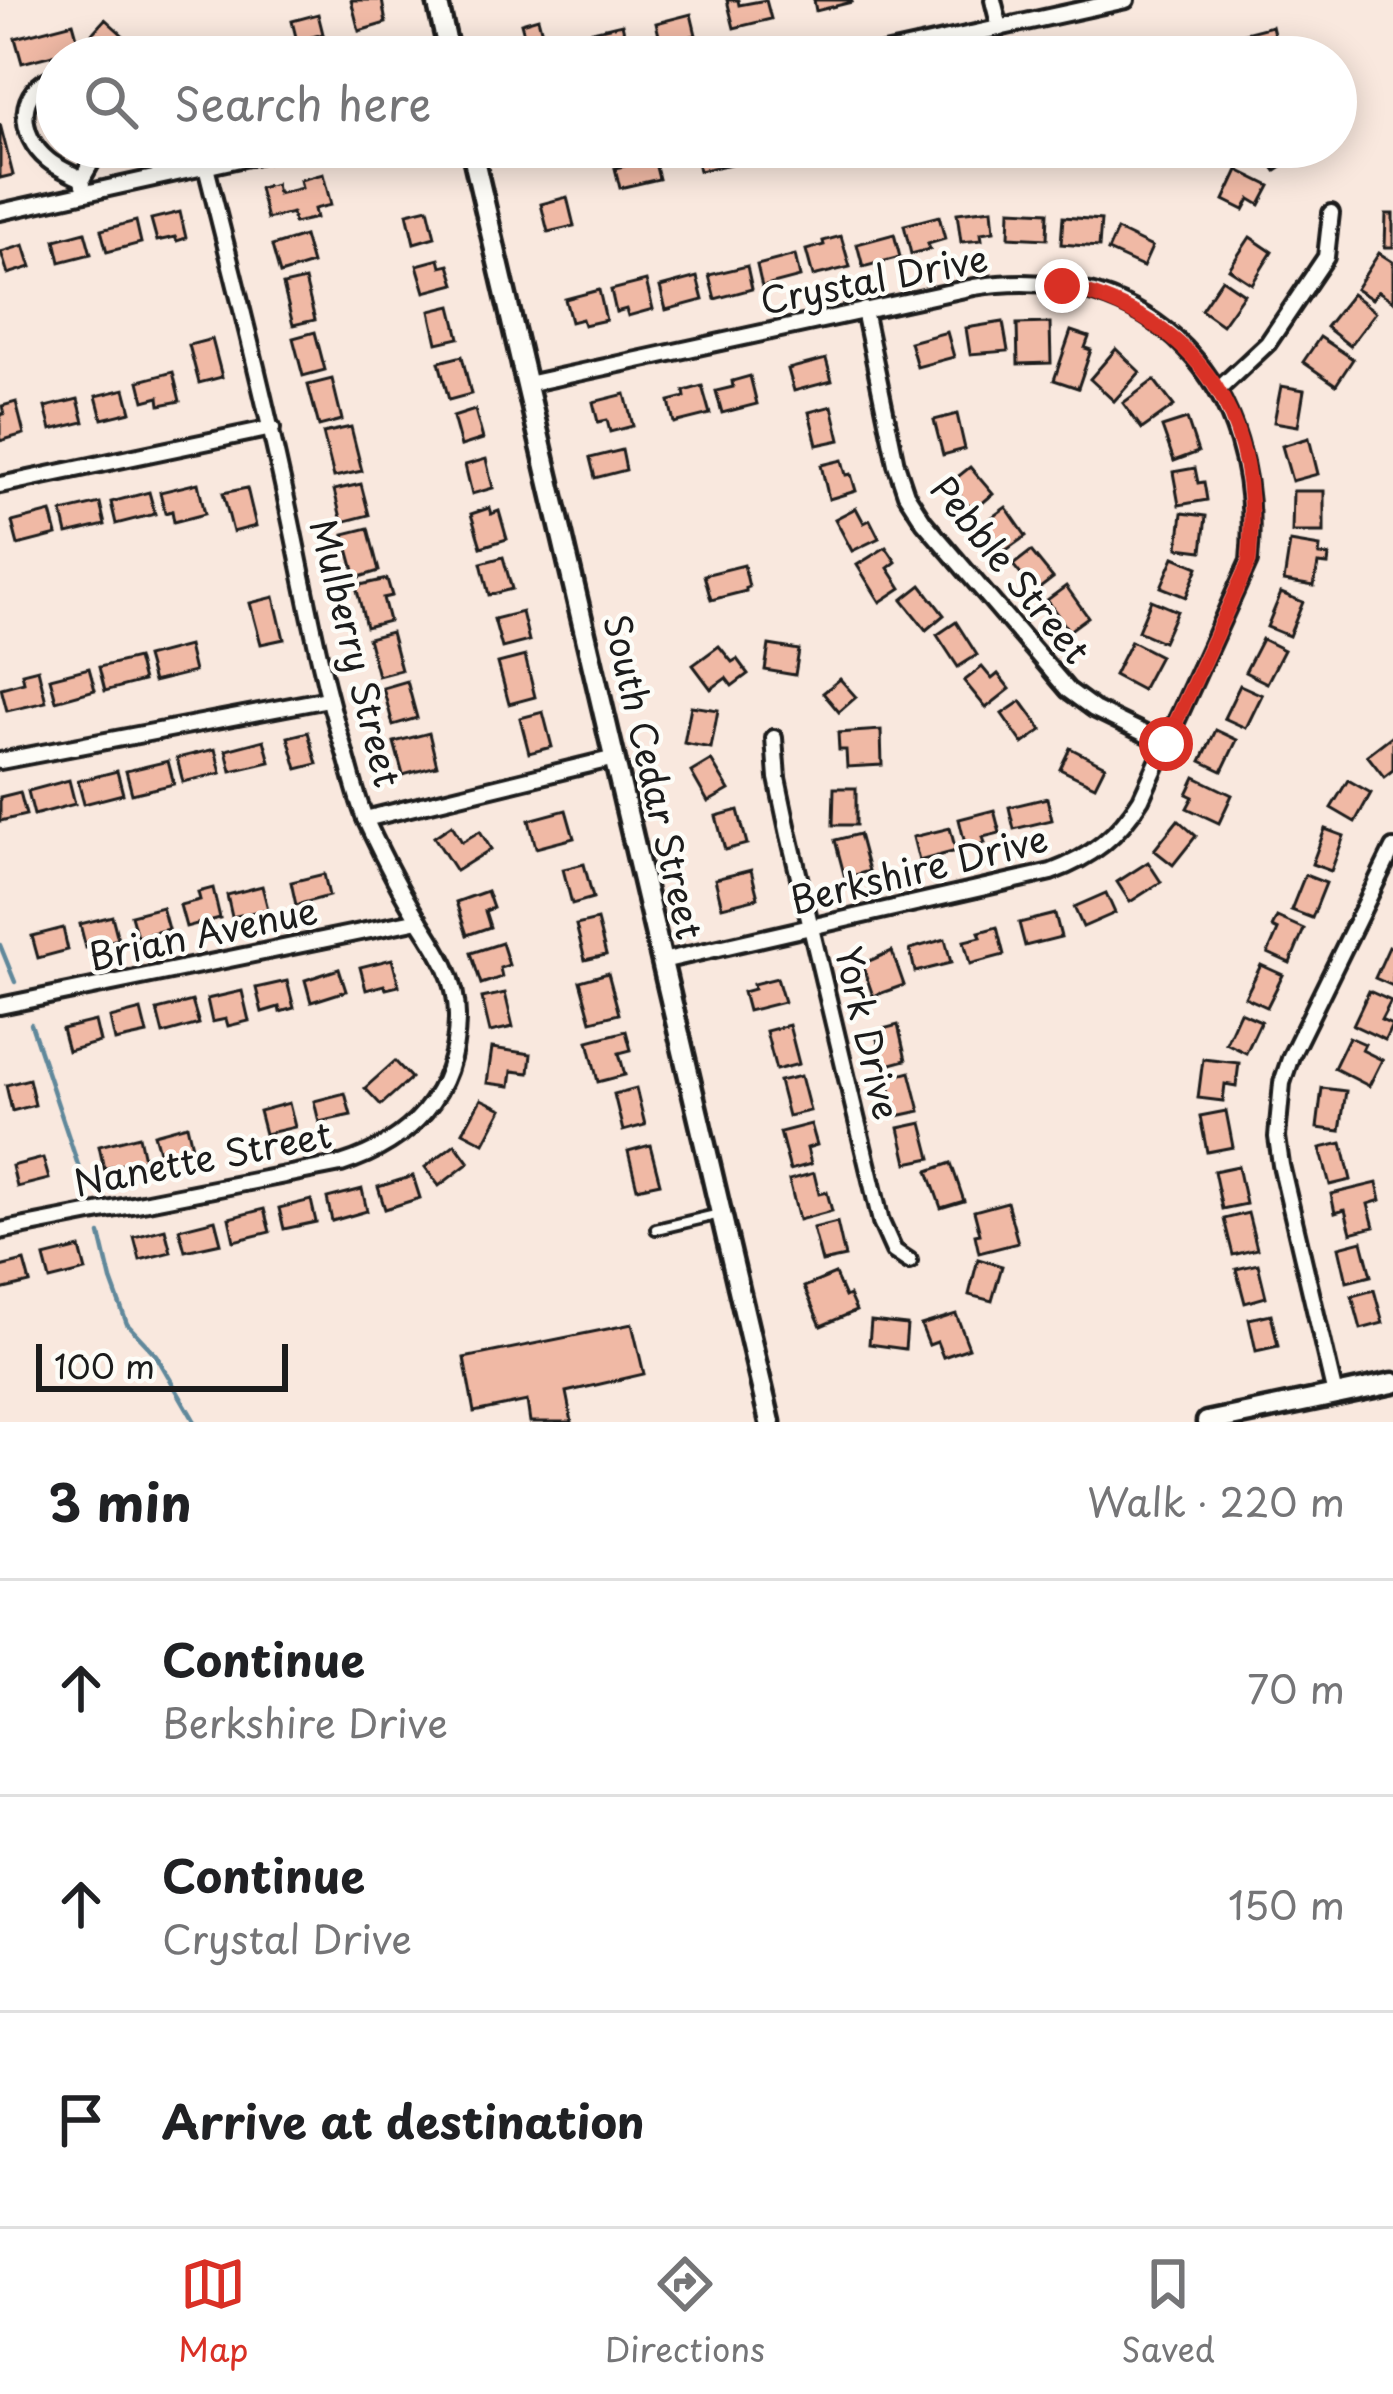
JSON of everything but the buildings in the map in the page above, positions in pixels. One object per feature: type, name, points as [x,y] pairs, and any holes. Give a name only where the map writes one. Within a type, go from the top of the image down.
[{"type":"main road","points":[[437,0],[445,36]]},
{"type":"main road","name":"South Cedar Street","points":[[476,168],[770,1422]]},
{"type":"main road","points":[[1208,1422],[1393,1383]]},
{"type":"street","points":[[993,0],[1000,28]]},
{"type":"street","points":[[963,36],[1126,0]]},
{"type":"street","points":[[36,86],[26,103],[24,122],[36,147]]},
{"type":"street","points":[[57,168],[83,187]]},
{"type":"street","points":[[83,187],[91,168]]},
{"type":"street","points":[[0,212],[83,187],[200,168]]},
{"type":"street","name":"Mulberry Street","points":[[206,168],[272,428],[328,699],[365,819],[445,960],[453,984],[458,1012],[451,1063],[425,1113],[410,1127]]},
{"type":"street","points":[[1219,389],[1268,343],[1326,256],[1331,213]]},
{"type":"street","name":"Crystal Drive","points":[[527,384],[997,284],[1062,286],[1110,300],[1154,322],[1200,363],[1219,389],[1240,441],[1251,498],[1249,562],[1240,580]]},
{"type":"street","name":"Pebble Street","points":[[864,310],[896,464],[906,494],[925,522],[1069,689],[1094,709],[1166,744]]},
{"type":"street","points":[[0,485],[272,428]]},
{"type":"street","name":"Berkshire Drive","points":[[662,961],[1051,872],[1095,852],[1127,822],[1141,799],[1240,580]]},
{"type":"street","points":[[0,761],[328,699]]},
{"type":"street","name":"York Drive","points":[[774,738],[776,778],[881,1222],[895,1251],[908,1261]]},
{"type":"street","points":[[365,819],[615,758]]},
{"type":"street","points":[[1335,1395],[1281,1165],[1277,1111],[1291,1056],[1393,848]]},
{"type":"street","name":"Brian Avenue","points":[[0,1006],[419,920]]},
{"type":"street","name":"Nanette Street","points":[[0,1231],[341,1164],[386,1146],[410,1127]]},
{"type":"lane","points":[[656,1229],[722,1214]]},
{"type":"waterway","points":[[0,945],[15,982]]},
{"type":"waterway","points":[[31,1024],[88,1195]]},
{"type":"waterway","points":[[100,1234],[127,1324],[156,1355],[195,1422]]},
{"type":"route","points":[[1062,286],[1125,306],[1154,322],[1200,363],[1230,413],[1247,469],[1252,532],[1249,562],[1166,744]]}]
